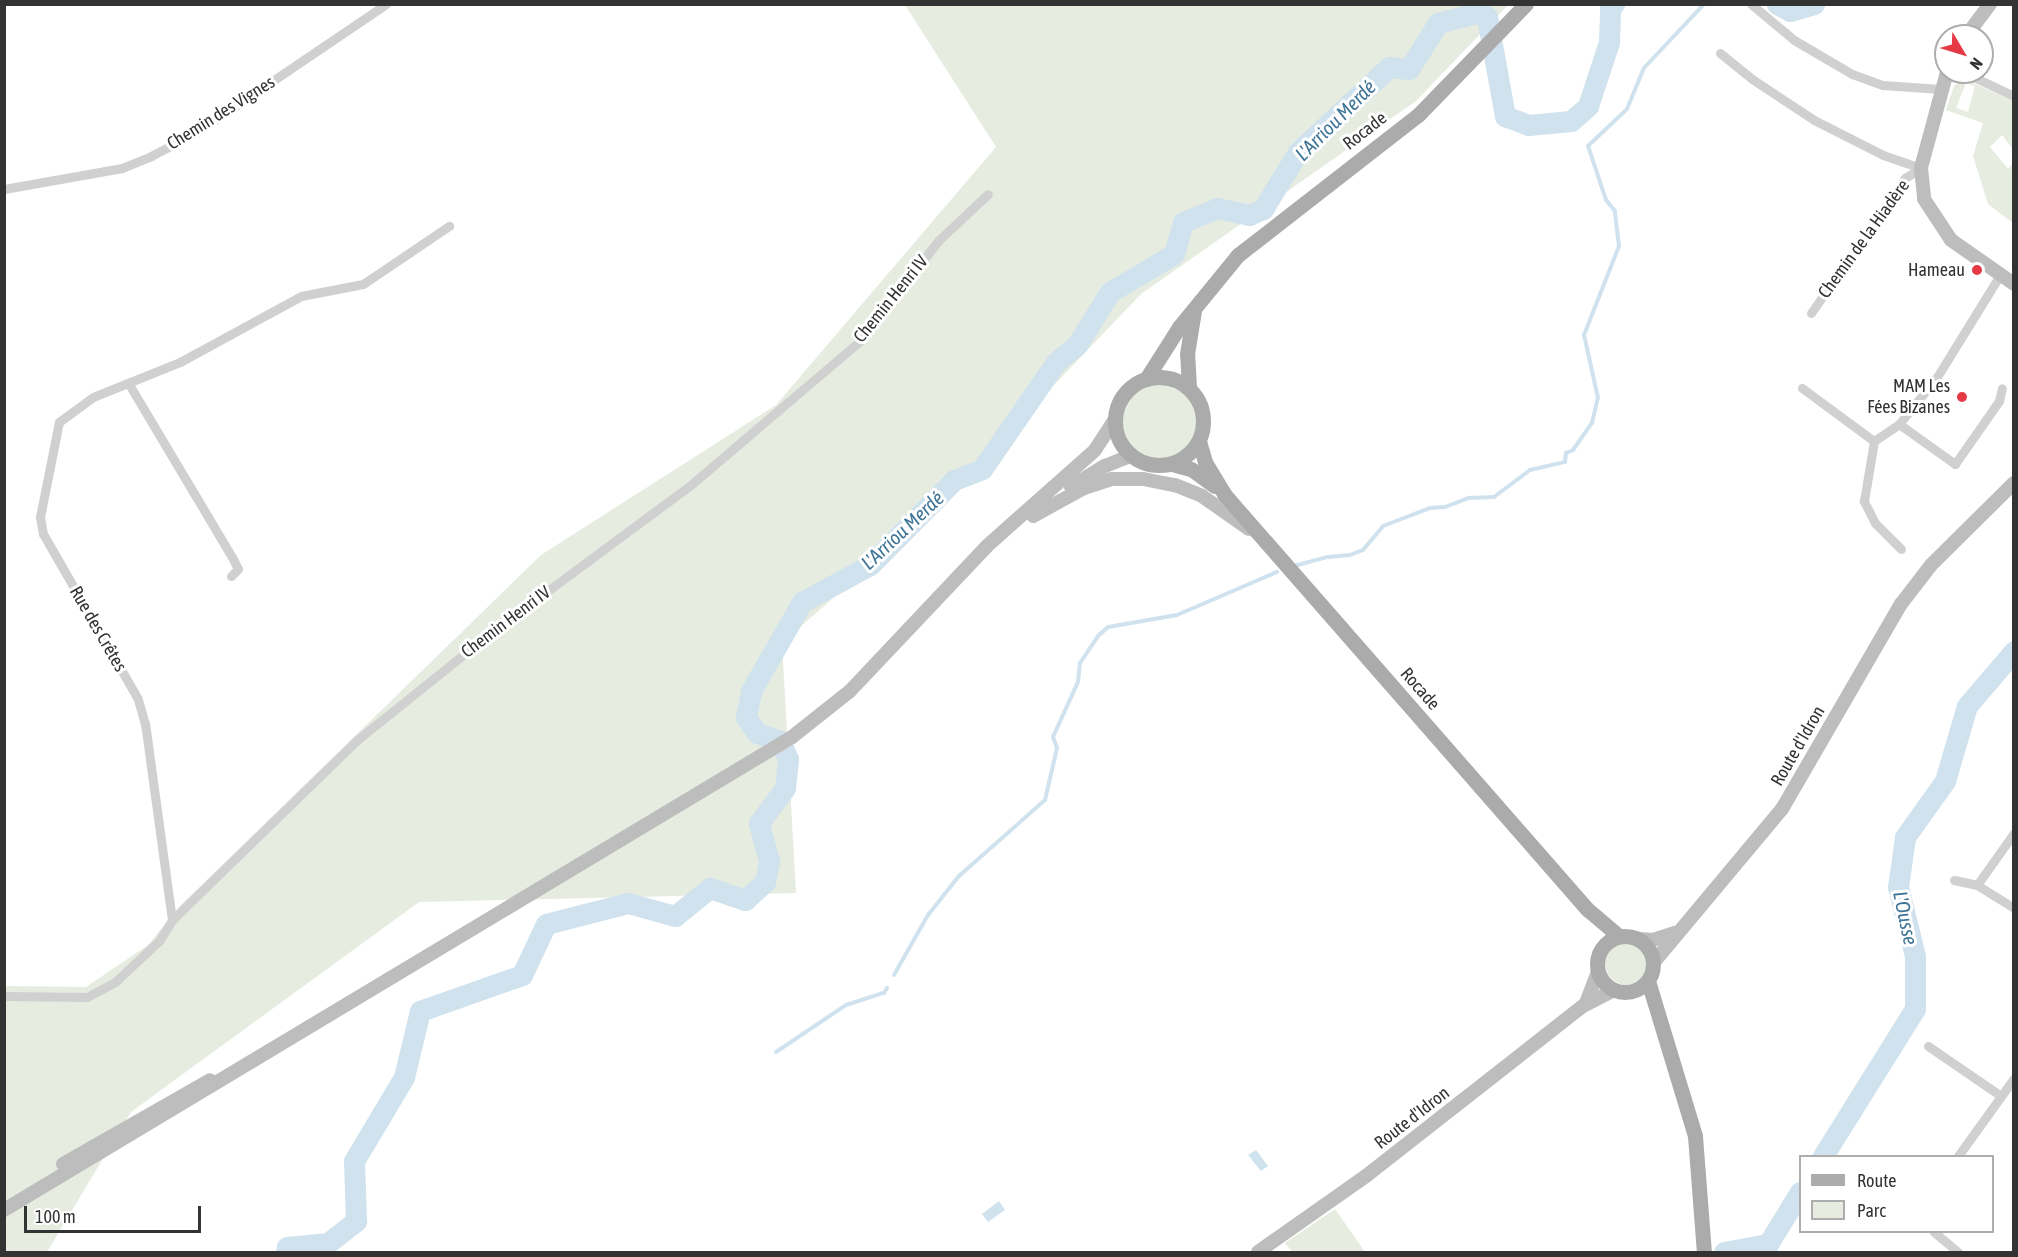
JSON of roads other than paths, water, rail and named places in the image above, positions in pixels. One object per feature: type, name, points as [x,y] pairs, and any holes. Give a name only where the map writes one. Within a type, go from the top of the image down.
[{"type":"main road","name":"Rocade","points":[[1146,379],[1194,308],[1238,255],[1419,114],[1480,55],[1526,4]]},
{"type":"main road","points":[[1975,24],[1990,4]]},
{"type":"main road","points":[[1942,84],[1921,168],[1924,198],[1939,225],[1951,240],[2013,284]]},
{"type":"main road","points":[[1189,388],[1187,354],[1194,308]]},
{"type":"main road","points":[[4,1210],[792,737],[850,691],[1014,520],[1095,450],[1114,421],[1123,395],[1146,379],[1176,380],[1189,388],[1201,407],[1203,430],[1199,441],[1192,451],[1172,464]]},
{"type":"main road","points":[[1114,421],[1121,446],[1130,456],[1143,463],[1172,464],[1191,469],[1224,494]]},
{"type":"main road","points":[[1199,441],[1205,462],[1224,494]]},
{"type":"main road","points":[[964,573],[1033,516],[1090,474],[1130,456]]},
{"type":"main road","points":[[1033,516],[1084,488],[1112,479],[1143,479],[1175,485],[1202,496],[1265,541]]},
{"type":"main road","name":"Route d'Idron","points":[[1654,962],[1782,809],[1901,603],[1931,566],[2013,483]]},
{"type":"main road","name":"Rocade","points":[[1224,494],[1587,909]]},
{"type":"main road","points":[[1587,909],[1619,936],[1653,940],[1677,932]]},
{"type":"main road","points":[[1587,909],[1604,945],[1598,972],[1620,991],[1642,1004],[1666,1047]]},
{"type":"main road","points":[[1604,945],[1619,936]]},
{"type":"main road","points":[[1640,939],[1654,962],[1648,981],[1666,1047],[1695,1136],[1705,1230],[1704,1252]]},
{"type":"main road","name":"Route d'Idron","points":[[1583,1006],[1596,984],[1598,972]]},
{"type":"main road","points":[[1620,991],[1648,981]]},
{"type":"main road","name":"Route d'Idron","points":[[1258,1252],[1366,1176],[1583,1006],[1620,991]]},
{"type":"main road","points":[[4,1199],[192,1088],[247,1063]]},
{"type":"street","name":"Chemin des Vignes","points":[[4,189],[122,168],[151,156],[197,132],[386,4]]},
{"type":"street","points":[[1751,4],[1794,40],[1852,74],[1883,85],[1940,89]]},
{"type":"street","points":[[1720,53],[1752,79],[1814,120],[1883,155],[1921,168]]},
{"type":"street","points":[[1988,84],[2013,96]]},
{"type":"street","name":"Chemin de la Hiadère","points":[[1811,312],[1905,178],[1921,168]]},
{"type":"street","name":"Chemin Henri IV","points":[[4,996],[87,997],[116,982],[159,941],[172,920],[357,740],[492,632],[693,483],[860,341],[939,240],[988,194]]},
{"type":"street","name":"Rue des Crêtes","points":[[172,920],[146,724],[138,699],[53,555],[43,534],[40,517],[59,422],[93,398],[130,386],[300,296],[363,284],[449,226]]},
{"type":"street","points":[[1901,549],[1875,523],[1864,501],[1874,441],[1899,424],[1938,377],[2000,275]]},
{"type":"street","points":[[130,386],[232,557],[238,569],[231,576]]},
{"type":"street","points":[[1802,388],[1874,441]]},
{"type":"street","points":[[1899,424],[1955,464],[1999,401],[2002,388]]},
{"type":"street","points":[[1977,885],[2013,833]]},
{"type":"street","points":[[1954,880],[1977,885],[2013,908]]},
{"type":"street","points":[[1928,1046],[2001,1096]]},
{"type":"street","points":[[1959,1155],[2013,1078]]},
{"type":"street","points":[[1935,1233],[1958,1252]]},
{"type":"water","points":[[1256,1150],[1268,1166],[1261,1171],[1248,1155]]},
{"type":"water","points":[[999,1201],[1005,1210],[988,1222],[982,1214]]},
{"type":"waterway","name":"L'Arriou Merdé","points":[[286,1252],[287,1247],[328,1243],[356,1221],[354,1161],[404,1077],[420,1011],[522,975],[546,924],[628,903],[675,916],[710,888],[745,900],[765,882],[769,861],[759,823],[785,788],[788,759],[780,741],[757,733],[746,717],[751,691],[802,602],[870,565],[954,480],[982,469],[1056,362],[1077,345],[1110,292],[1174,254],[1183,222],[1217,208],[1249,215],[1263,209],[1298,152],[1389,67],[1409,69],[1438,23],[1480,12],[1487,17],[1505,116],[1528,125],[1571,121],[1588,106],[1609,42],[1610,8],[1614,4]]},
{"type":"waterway","points":[[1294,566],[1328,557],[1350,555],[1363,550],[1383,526],[1430,508],[1445,507],[1468,498],[1494,497],[1530,470],[1565,462],[1566,453],[1573,450],[1592,423],[1598,398],[1584,335],[1619,246],[1615,211],[1606,200],[1588,146],[1627,109],[1644,68],[1704,4]]},
{"type":"waterway","name":"L'Arriou Merdé","points":[[1777,4],[1790,11],[1814,4]]},
{"type":"waterway","points":[[894,975],[928,915],[959,876],[1045,800],[1057,748],[1053,737],[1078,682],[1080,663],[1098,636],[1108,627],[1177,615],[1277,572]]},
{"type":"waterway","name":"L'Ousse","points":[[1824,1155],[1915,1009],[1915,956],[1898,887],[1905,837],[1945,781],[1967,706],[2014,651]]},
{"type":"waterway","points":[[776,1052],[846,1005],[884,993],[887,988]]},
{"type":"waterway","name":"L'Ousse","points":[[1724,1252],[1768,1244],[1799,1194]]},
{"type":"place","name":"Hameau","points":[[1977,270]]},
{"type":"place","name":"MAM Les Fées Bizanes","points":[[1962,397]]}]
